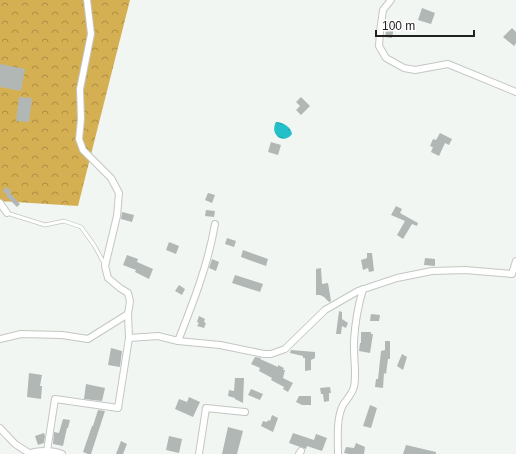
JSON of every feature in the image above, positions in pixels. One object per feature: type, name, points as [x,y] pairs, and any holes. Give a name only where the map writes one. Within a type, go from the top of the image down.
[{"type":"street","points":[[48,452],[55,399],[118,408],[129,338],[128,314],[130,300],[128,293],[108,278],[105,266],[117,216],[119,193],[111,178],[83,150],[79,139],[81,119],[80,89],[91,34],[87,0]]},
{"type":"street","points":[[391,0],[384,10],[380,32],[379,46],[386,58],[404,68],[416,70],[448,64],[516,92]]},
{"type":"street","points":[[0,203],[8,213]]},
{"type":"street","points":[[178,341],[201,280],[215,224]]},
{"type":"street","points":[[129,338],[158,336],[178,341],[220,345],[264,354],[278,352],[285,349],[325,310],[363,289],[397,278],[432,271],[465,270],[512,274],[516,261]]},
{"type":"street","points":[[338,454],[340,417],[344,405],[354,387],[354,342],[356,322],[363,289]]},
{"type":"street","points":[[0,339],[21,334],[62,335],[88,339],[128,314]]},
{"type":"street","points":[[199,454],[206,408],[245,412]]},
{"type":"street","points":[[0,428],[15,444],[28,454],[54,451],[62,454]]},
{"type":"lane","points":[[8,213],[45,225],[64,221],[81,227],[94,245],[105,266]]},
{"type":"green space","points":[[0,0],[130,0],[78,206],[0,201]]},
{"type":"water","points":[[276,122],[286,125],[292,134],[285,139],[278,137],[274,131]]},
{"type":"building","points":[[422,8],[435,13],[431,24],[418,20]]},
{"type":"building","points":[[388,21],[395,22],[392,38],[385,37]]},
{"type":"building","points":[[512,28],[516,32],[516,43],[514,46],[503,37]]},
{"type":"building","points":[[0,64],[25,69],[21,91],[0,87]]},
{"type":"building","points":[[19,97],[32,98],[29,122],[16,121]]},
{"type":"building","points":[[301,97],[310,106],[301,115],[296,110],[300,106],[296,102]]},
{"type":"building","points":[[440,133],[452,139],[449,145],[445,143],[439,156],[431,152],[433,147],[430,146],[433,139],[436,140]]},
{"type":"building","points":[[271,142],[281,145],[278,155],[268,152]]},
{"type":"building","points":[[5,187],[11,190],[10,193],[20,204],[17,207],[6,196],[7,194],[3,192]]},
{"type":"building","points":[[208,193],[215,195],[212,203],[205,200]]},
{"type":"building","points":[[396,206],[402,209],[400,213],[418,223],[417,226],[412,224],[403,239],[397,235],[405,221],[391,215]]},
{"type":"building","points":[[206,210],[215,211],[214,217],[205,216]]},
{"type":"building","points":[[122,212],[134,215],[132,222],[121,219]]},
{"type":"building","points":[[227,238],[236,241],[234,247],[225,244]]},
{"type":"building","points":[[169,242],[179,246],[176,254],[166,250]]},
{"type":"building","points":[[243,250],[268,259],[266,266],[241,257]]},
{"type":"building","points":[[367,253],[372,253],[374,271],[369,272],[368,268],[363,270],[361,260],[367,258]]},
{"type":"building","points":[[127,255],[138,259],[137,262],[153,269],[149,279],[135,272],[136,270],[123,265]]},
{"type":"building","points":[[425,258],[435,259],[435,266],[424,265]]},
{"type":"building","points":[[212,259],[219,262],[216,271],[209,268]]},
{"type":"building","points":[[321,268],[322,284],[328,283],[331,301],[329,302],[324,297],[316,295],[316,269]]},
{"type":"building","points":[[235,275],[263,284],[260,292],[232,283]]},
{"type":"building","points":[[179,285],[185,289],[182,295],[175,291]]},
{"type":"building","points":[[339,311],[342,312],[342,319],[348,323],[346,328],[342,326],[341,334],[336,334]]},
{"type":"building","points":[[371,314],[380,315],[379,321],[370,321]]},
{"type":"building","points":[[199,316],[205,319],[204,322],[206,323],[204,328],[197,326],[199,323],[197,322]]},
{"type":"building","points":[[361,332],[371,332],[371,334],[373,334],[370,353],[359,351]]},
{"type":"building","points":[[385,341],[390,341],[390,359],[388,359],[386,374],[384,373],[383,388],[375,387],[376,379],[378,379],[381,351],[385,350]]},
{"type":"building","points":[[111,348],[122,351],[120,367],[108,365]]},
{"type":"building","points":[[291,350],[315,352],[315,358],[311,360],[311,370],[305,371],[305,358],[303,358],[303,356],[290,353]]},
{"type":"building","points":[[402,354],[407,357],[403,370],[397,366]]},
{"type":"building","points":[[255,357],[284,368],[283,378],[293,383],[288,392],[283,389],[284,387],[271,380],[272,378],[259,371],[260,368],[251,364]]},
{"type":"building","points":[[29,373],[42,375],[40,386],[42,386],[41,399],[27,397]]},
{"type":"building","points":[[235,378],[244,378],[243,403],[228,396],[229,390],[234,391]]},
{"type":"building","points":[[86,384],[105,388],[102,401],[84,399]]},
{"type":"building","points":[[330,387],[331,393],[329,393],[329,401],[324,402],[323,394],[321,394],[320,388]]},
{"type":"building","points":[[251,389],[263,394],[260,400],[248,395]]},
{"type":"building","points":[[299,396],[311,396],[311,405],[302,405],[296,402]]},
{"type":"building","points":[[189,397],[200,402],[193,417],[175,409],[179,399],[187,402]]},
{"type":"building","points":[[370,405],[377,408],[371,428],[363,426]]},
{"type":"building","points":[[98,410],[105,411],[91,454],[88,454],[83,452]]},
{"type":"building","points":[[272,415],[278,418],[273,432],[261,426],[263,421],[270,421]]},
{"type":"building","points":[[63,419],[70,420],[63,446],[53,444],[54,432],[59,433]]},
{"type":"building","points":[[228,427],[243,431],[237,454],[222,454]]},
{"type":"building","points":[[44,433],[44,443],[38,445],[35,436]]},
{"type":"building","points":[[293,433],[314,440],[316,434],[327,438],[322,451],[307,446],[306,449],[289,443]]},
{"type":"building","points":[[169,436],[182,439],[179,453],[166,450]]},
{"type":"building","points":[[121,441],[127,444],[123,454],[116,454]]},
{"type":"building","points":[[356,443],[365,447],[364,454],[344,453],[346,447],[354,448]]},
{"type":"building","points":[[406,445],[436,452],[436,454],[403,454]]}]
